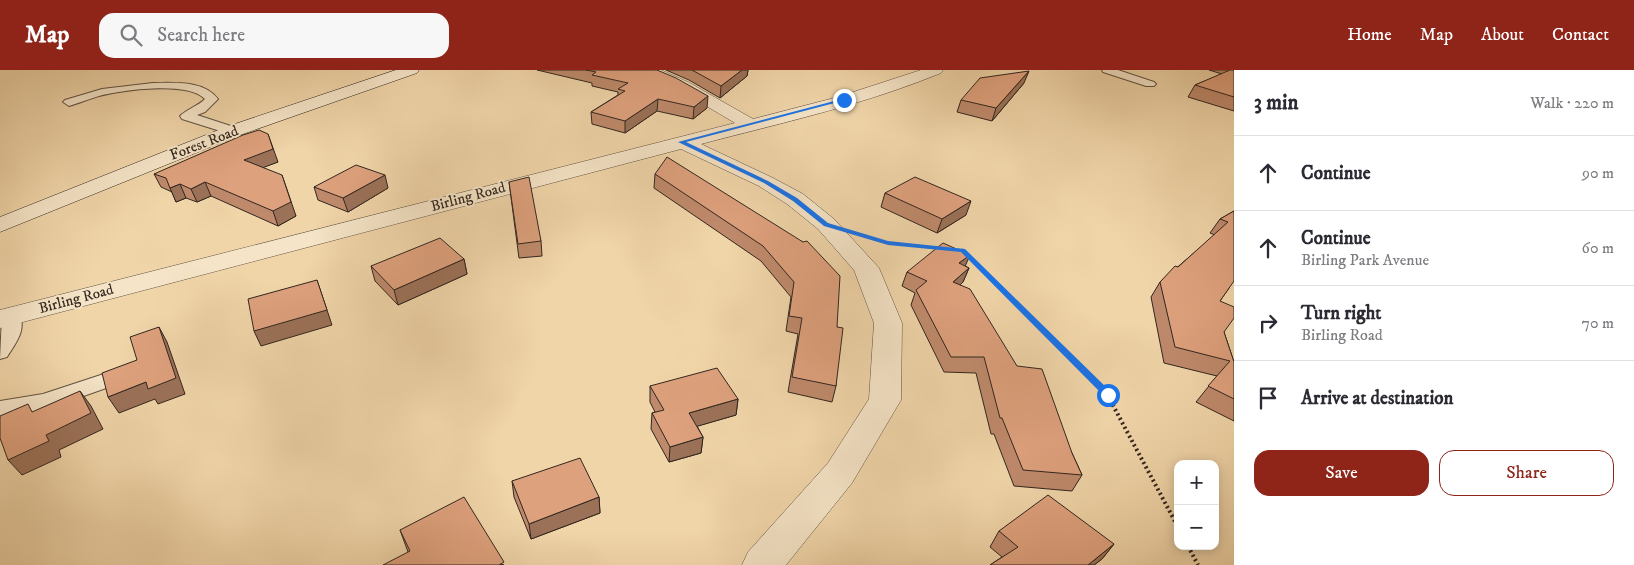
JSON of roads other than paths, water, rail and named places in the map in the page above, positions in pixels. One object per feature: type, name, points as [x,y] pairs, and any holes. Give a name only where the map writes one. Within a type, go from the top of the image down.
[{"type":"street","name":"Forest Road","points":[[0,225],[233,131],[411,70]]},
{"type":"street","points":[[648,70],[682,85],[749,124]]},
{"type":"street","name":"Birling Road","points":[[6,317],[844,100],[910,80],[935,70]]},
{"type":"street","points":[[681,142],[766,182],[795,199],[826,224],[866,268],[888,323],[885,400],[840,473],[762,565]]},
{"type":"lane","points":[[1107,70],[1150,84]]},
{"type":"lane","points":[[68,102],[100,92],[121,89],[184,88],[203,92],[212,99],[201,109],[186,116],[233,131]]},
{"type":"lane","points":[[0,352],[12,334],[6,317]]},
{"type":"lane","points":[[0,409],[44,402],[120,376]]}]
